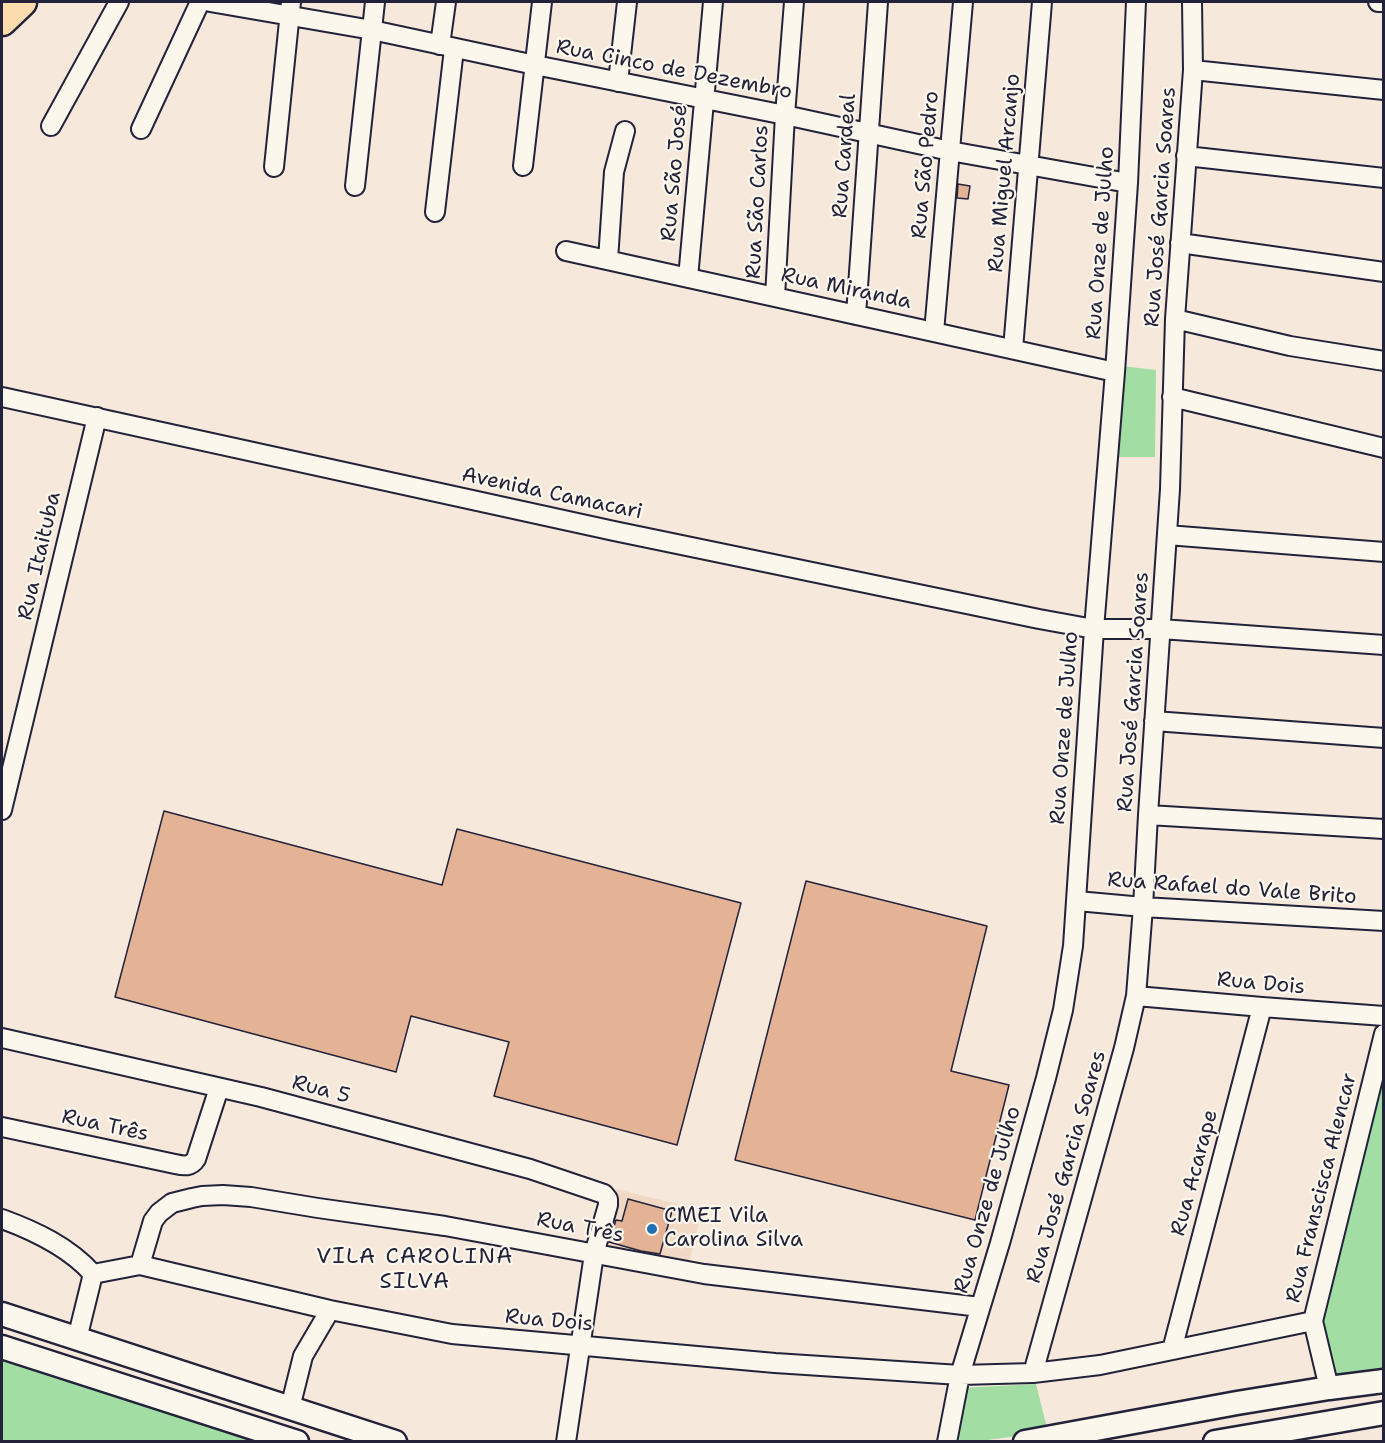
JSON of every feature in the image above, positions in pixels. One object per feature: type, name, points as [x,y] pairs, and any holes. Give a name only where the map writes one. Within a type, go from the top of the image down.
[{"type":"main road","points":[[2,21],[22,2]]},
{"type":"street","points":[[51,126],[119,2]]},
{"type":"street","points":[[141,129],[200,2]]},
{"type":"street","name":"Rua Cinco de Dezembro","points":[[210,2],[290,9],[447,47],[785,114],[950,151],[1128,183]]},
{"type":"street","points":[[355,186],[375,2]]},
{"type":"street","points":[[435,212],[447,47],[446,2]]},
{"type":"street","points":[[523,165],[542,2]]},
{"type":"street","points":[[618,82],[627,2]]},
{"type":"street","name":"Rua São José","points":[[688,278],[713,2]]},
{"type":"street","name":"Rua São Carlos","points":[[775,297],[794,2]]},
{"type":"street","name":"Rua Cardeal","points":[[856,315],[878,2]]},
{"type":"street","name":"Rua São Pedro","points":[[934,332],[963,2]]},
{"type":"street","name":"Rua Miguel Arcanjo","points":[[1013,349],[1042,2]]},
{"type":"street","name":"Rua Onze de Julho","points":[[947,1442],[960,1376],[1043,1089],[1063,1010],[1073,946],[1094,629],[1128,183],[1137,2]]},
{"type":"street","name":"Rua José Garcia Soares","points":[[1033,1372],[1124,1048],[1136,996],[1172,457],[1175,319],[1193,70],[1192,2]]},
{"type":"street","points":[[1378,2],[1383,2]]},
{"type":"street","points":[[274,167],[290,9]]},
{"type":"street","points":[[1193,70],[1383,90]]},
{"type":"street","points":[[608,260],[614,172],[625,131]]},
{"type":"street","points":[[1186,156],[1383,178]]},
{"type":"street","points":[[1180,243],[1383,272]]},
{"type":"street","name":"Rua Miranda","points":[[566,250],[1115,372]]},
{"type":"street","points":[[1175,319],[1290,346],[1383,361]]},
{"type":"street","name":"Avenida Camacari","points":[[2,397],[591,526],[1094,629],[1161,629],[1383,645]]},
{"type":"street","points":[[1172,397],[1383,448]]},
{"type":"street","name":"Rua Itaituba","points":[[2,810],[96,417]]},
{"type":"street","points":[[1167,536],[1383,552]]},
{"type":"street","points":[[1154,721],[1383,738]]},
{"type":"street","points":[[1148,815],[1383,829]]},
{"type":"street","name":"Rua Rafael do Vale Brito","points":[[1077,901],[1143,908],[1383,921]]},
{"type":"street","name":"Rua Dois","points":[[1136,996],[1383,1016]]},
{"type":"street","name":"Rua Acarape","points":[[1172,1350],[1262,1007]]},
{"type":"street","name":"Rua Franscisca Alencar","points":[[1329,1388],[1313,1321],[1383,1034]]},
{"type":"street","name":"Rua 5","points":[[2,1038],[261,1097],[531,1169],[601,1192],[608,1199],[608,1205],[594,1254]]},
{"type":"street","name":"Rua Três","points":[[2,1128],[184,1166],[194,1163],[196,1159],[219,1088]]},
{"type":"street","name":"Rua Três","points":[[140,1265],[153,1221],[172,1203],[202,1196],[251,1197],[445,1226],[704,1274],[980,1307]]},
{"type":"street","points":[[2,1219],[62,1247],[76,1256],[93,1274]]},
{"type":"street","points":[[566,1442],[594,1254]]},
{"type":"street","points":[[93,1274],[140,1265]]},
{"type":"street","name":"Rua Dois","points":[[140,1265],[330,1310],[452,1334],[775,1363],[960,1376],[1100,1365],[1313,1321]]},
{"type":"street","points":[[76,1339],[93,1274]]},
{"type":"street","points":[[290,1408],[303,1356],[330,1310]]},
{"type":"street","points":[[2,1314],[395,1442]]},
{"type":"street","points":[[2,1347],[297,1442]]},
{"type":"street","points":[[1025,1442],[1173,1414],[1383,1381]]},
{"type":"street","points":[[1215,1442],[1383,1413]]},
{"type":"shaded area","name":"CMEI Vila Carolina Silva","points":[[616,1189],[702,1210],[688,1268],[602,1247]]},
{"type":"green space","points":[[1122,366],[1156,370],[1155,457],[1114,457]]},
{"type":"green space","points":[[1383,1062],[1383,1372],[1337,1380],[1320,1317]]},
{"type":"green space","points":[[2,1358],[266,1441],[2,1441]]},
{"type":"green space","points":[[1036,1384],[1048,1432],[980,1441],[952,1442],[961,1388]]},
{"type":"building","points":[[958,184],[970,186],[968,199],[957,198]]},
{"type":"building","points":[[164,811],[442,885],[457,829],[741,903],[677,1145],[494,1096],[509,1042],[411,1016],[396,1072],[115,997]]},
{"type":"building","points":[[806,881],[987,926],[951,1071],[1009,1085],[975,1220],[735,1160]]},
{"type":"building","points":[[628,1199],[672,1211],[660,1254],[609,1242],[616,1220],[622,1221]]},
{"type":"place","name":"CMEI Vila Carolina Silva","points":[[652,1229]]},
{"type":"district","name":"VILA CAROLINA SILVA","points":[[415,1270]]}]
